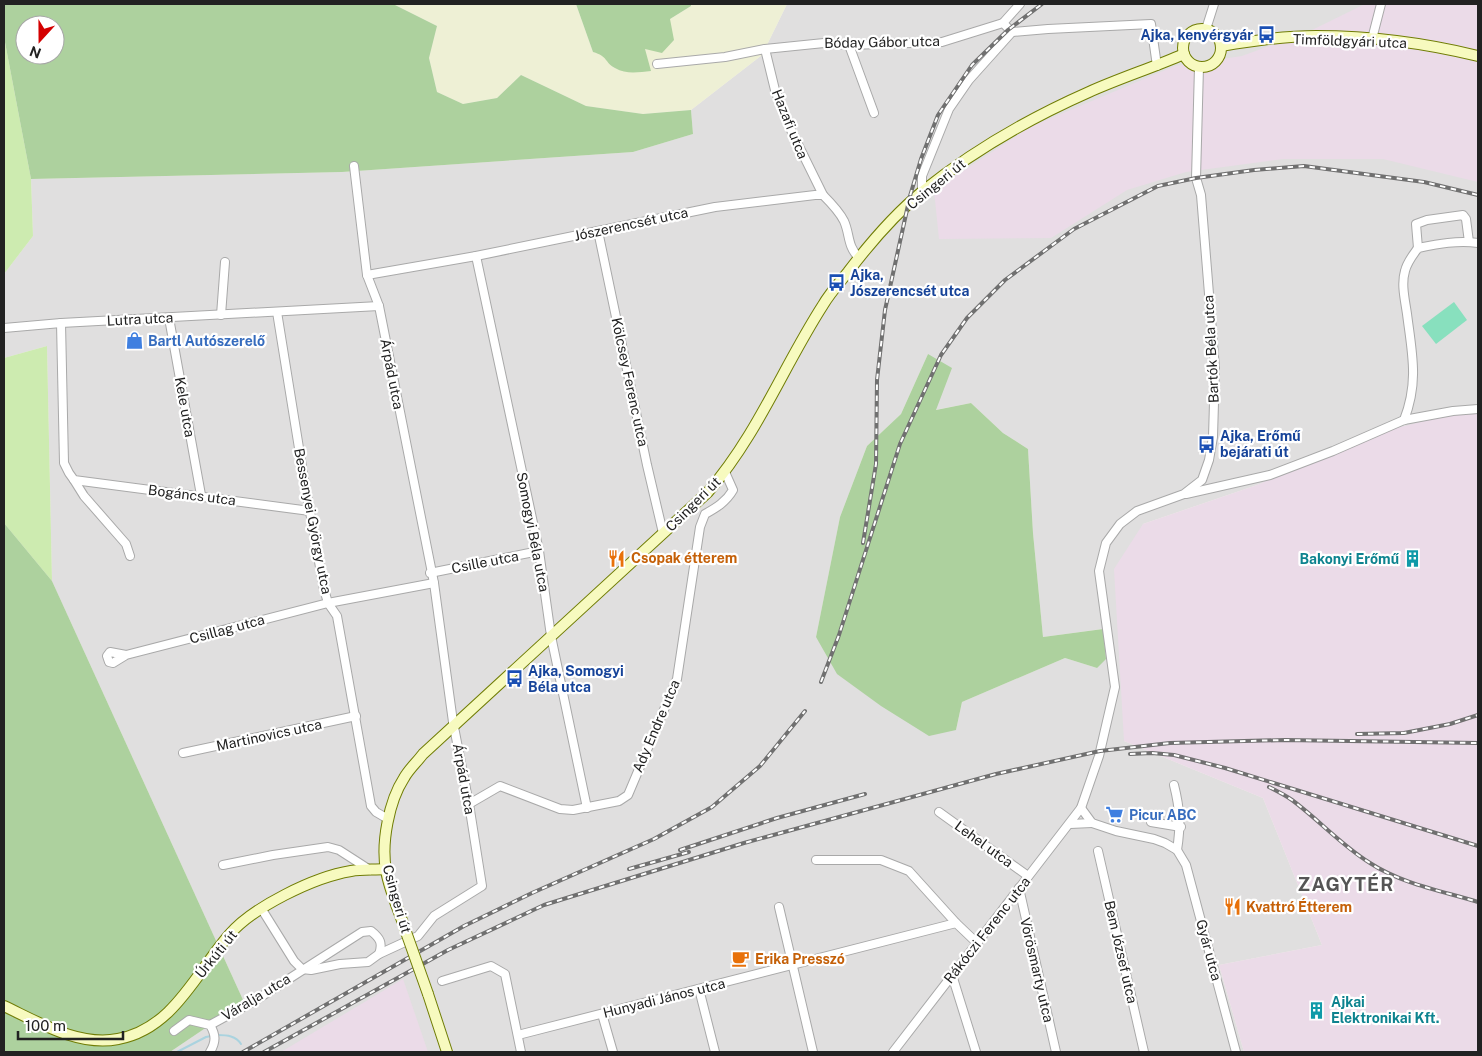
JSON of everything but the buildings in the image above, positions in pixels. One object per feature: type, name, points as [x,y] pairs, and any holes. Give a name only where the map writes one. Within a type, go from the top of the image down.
[{"type":"main road","points":[[1204,29],[1217,36],[1221,46],[1221,52],[1215,62],[1199,67],[1189,62],[1184,54],[1183,44],[1187,36],[1195,30],[1204,29]]},
{"type":"main road","name":"Timföldgyári utca","points":[[1221,46],[1272,39],[1315,36],[1404,42],[1478,56]]},
{"type":"main road","name":"Csingeri út","points":[[447,1052],[386,870],[385,850],[388,819],[404,778],[423,754],[708,492],[725,472],[768,404],[824,304],[859,258],[895,218],[922,192],[982,148],[1034,118],[1089,92],[1184,54]]},
{"type":"main road","name":"Úrkúti út","points":[[4,1006],[55,1030],[86,1039],[119,1039],[146,1029],[168,1014],[230,933],[261,908],[289,893],[329,877],[351,871],[386,870]]},
{"type":"street","points":[[1012,32],[1003,23],[1020,4]]},
{"type":"street","points":[[1204,29],[1207,26],[1214,4]]},
{"type":"street","points":[[1372,39],[1381,4]]},
{"type":"street","name":"Bóday Gábor utca","points":[[657,64],[725,57],[765,49],[824,43],[942,42],[1003,23]]},
{"type":"street","points":[[922,192],[922,176],[949,109],[969,80],[1012,32],[1150,24],[1157,66]]},
{"type":"street","points":[[849,44],[874,114]]},
{"type":"street","name":"Hazafi utca","points":[[765,49],[775,90],[789,126],[823,195]]},
{"type":"street","name":"Bartók Béla utca","points":[[1081,808],[1099,756],[1115,687],[1099,571],[1106,543],[1120,524],[1137,511],[1184,494],[1202,480],[1209,460],[1213,437],[1215,368],[1201,195],[1196,178],[1199,67]]},
{"type":"street","name":"Árpád utca","points":[[354,166],[367,275],[379,306],[430,572],[434,583],[454,726],[482,886]]},
{"type":"street","points":[[823,195],[834,206],[844,221],[848,242],[859,258]]},
{"type":"street","name":"Jószerencsét utca","points":[[367,275],[476,256],[714,207],[772,199],[823,195]]},
{"type":"street","points":[[1404,420],[1411,403],[1414,383],[1404,299],[1404,274],[1407,264],[1418,248],[1416,224],[1427,220],[1462,215],[1466,219],[1469,242]]},
{"type":"street","name":"Kölcsey Ferenc utca","points":[[598,231],[663,533]]},
{"type":"street","points":[[1418,248],[1442,243],[1478,243]]},
{"type":"street","name":"Somogyi Béla utca","points":[[476,256],[539,551],[550,636],[587,808]]},
{"type":"street","points":[[221,315],[225,262]]},
{"type":"street","points":[[277,312],[379,306]]},
{"type":"street","name":"Lutra utca","points":[[4,328],[61,323],[277,312]]},
{"type":"street","name":"Bessenyei György utca","points":[[277,312],[324,589],[328,602],[337,616],[371,806],[376,812],[388,819]]},
{"type":"street","name":"Kele utca","points":[[169,318],[200,495]]},
{"type":"street","points":[[61,323],[64,463],[84,496],[126,544],[130,556]]},
{"type":"street","points":[[1184,494],[1270,475],[1333,451],[1404,420],[1453,411],[1478,409]]},
{"type":"street","name":"Ady Endre utca","points":[[469,804],[500,786],[560,809],[573,810],[619,801],[628,795],[647,746],[678,679],[700,527],[704,514],[729,497],[733,490],[725,472]]},
{"type":"street","name":"Bogáncs utca","points":[[74,480],[200,495],[310,511]]},
{"type":"street","name":"Csille utca","points":[[430,572],[539,551]]},
{"type":"street","points":[[328,602],[434,583]]},
{"type":"street","name":"Csillag utca","points":[[126,655],[328,602]]},
{"type":"street","name":"Martinovics utca","points":[[183,753],[356,716]]},
{"type":"street","points":[[1070,824],[1092,823],[1116,832],[1154,839],[1177,850],[1181,827],[1180,808],[1174,785]]},
{"type":"street","points":[[1081,808],[1092,823]]},
{"type":"street","name":"Rákóczi Ferenc utca","points":[[893,1052],[1081,808]]},
{"type":"street","name":"Lehel utca","points":[[939,812],[1028,876]]},
{"type":"street","points":[[1151,822],[1181,827]]},
{"type":"street","points":[[223,865],[328,847],[339,850],[370,870]]},
{"type":"street","name":"Gyár utca","points":[[1177,850],[1186,865],[1236,1052]]},
{"type":"street","name":"Bem József utca","points":[[1098,851],[1144,1052]]},
{"type":"street","points":[[816,860],[881,860],[910,871],[956,923],[977,943]]},
{"type":"street","name":"Váralja utca","points":[[261,908],[294,961],[302,969],[311,970],[340,964],[368,962],[379,954],[418,936],[434,916],[482,886]]},
{"type":"street","name":"Vörösmarty utca","points":[[1019,888],[1056,1052]]},
{"type":"street","points":[[779,907],[813,1052]]},
{"type":"street","name":"Hunyadi János utca","points":[[518,1035],[956,923]]},
{"type":"street","name":"Váralja utca","points":[[210,1025],[256,1000],[362,932],[371,931],[380,940],[382,945],[379,954]]},
{"type":"street","points":[[442,980],[491,966],[505,974],[521,1052]]},
{"type":"street","points":[[952,974],[976,1052]]},
{"type":"street","points":[[699,989],[715,1052]]},
{"type":"street","points":[[602,1014],[612,1052]]},
{"type":"street","points":[[174,1031],[189,1020],[210,1025],[215,1041],[210,1052]]},
{"type":"shaded area","points":[[787,4],[1478,4],[1478,413],[1456,413],[1143,524],[1124,741],[1263,798],[1322,945],[1219,965],[1244,1052],[170,1052],[244,1002],[52,581],[47,346],[4,358],[4,274],[33,236],[31,179],[342,172],[633,152],[693,134],[691,110],[762,55]],"holes":[[[928,354],[935,410],[971,403],[1003,433],[1028,449],[1033,533],[1043,637],[1102,629],[1097,668],[1065,658],[962,702],[956,730],[816,637],[840,517],[867,446],[901,414]]]},
{"type":"shaded area","points":[[1365,4],[1478,4],[1478,182],[1383,159],[1283,159],[1186,172],[1127,190],[1051,238],[939,239],[934,190],[1030,127],[1175,66],[1242,56],[1310,31]]},
{"type":"shaded area","points":[[1456,413],[1478,413],[1478,1052],[1244,1052],[1219,965],[1322,945],[1263,798],[1124,741],[1114,569],[1143,524],[1257,485],[1381,432]]},
{"type":"shaded area","points":[[403,979],[428,1052],[281,1052]]},
{"type":"green space","points":[[4,4],[393,4],[437,26],[429,58],[437,92],[463,104],[497,98],[521,75],[586,106],[643,114],[691,110],[693,134],[633,152],[342,172],[31,179],[4,37]]},
{"type":"green space","points":[[393,4],[576,4],[593,52],[602,54],[614,68],[645,49],[670,19],[691,6],[691,4],[787,4],[762,55],[691,110],[643,114],[586,106],[521,75],[497,98],[463,104],[437,92],[429,58],[437,26]]},
{"type":"green space","points":[[576,4],[691,4],[691,6],[670,19],[674,40],[662,53],[645,49],[651,71],[624,72],[609,64],[601,55],[593,52]]},
{"type":"green space","points":[[4,37],[31,179],[33,236],[4,274]]},
{"type":"green space","points":[[1454,302],[1467,320],[1436,344],[1422,326]]},
{"type":"green space","points":[[47,346],[52,581],[4,523],[4,358]]},
{"type":"green space","points":[[928,354],[952,368],[936,410],[971,403],[1003,433],[1028,449],[1033,533],[1043,637],[1103,629],[1106,659],[1097,668],[1065,658],[962,702],[956,730],[929,736],[881,706],[837,674],[816,637],[840,517],[867,446],[901,414]]},
{"type":"green space","points":[[4,523],[52,581],[244,1002],[170,1052],[4,1052]]},
{"type":"waterway","points":[[218,1035],[231,1036],[241,1044]]},
{"type":"waterway","points":[[177,1052],[211,1036]]},
{"type":"railway","points":[[863,543],[876,464],[877,380],[885,310],[910,196],[921,159],[938,115],[972,65],[1008,30],[1042,4]]},
{"type":"railway","points":[[821,682],[839,635],[900,444],[941,355],[967,318],[1005,280],[1074,229],[1158,186],[1196,178],[1254,170],[1304,166],[1424,182],[1478,195]]},
{"type":"railway","points":[[243,1052],[464,926],[532,893],[654,839],[712,807],[760,766],[805,711]]},
{"type":"railway","points":[[1357,734],[1404,733],[1450,724],[1478,715]]},
{"type":"railway","points":[[264,1052],[448,950],[544,905],[744,843],[996,774],[1100,751],[1170,743],[1285,740],[1478,743]]},
{"type":"railway","points":[[1130,754],[1174,755],[1225,768],[1478,846]]},
{"type":"railway","points":[[1269,787],[1292,800],[1349,848],[1382,870],[1409,882],[1478,902]]},
{"type":"railway","points":[[680,850],[777,818],[865,794]]},
{"type":"railway","points":[[629,869],[689,852]]},
{"type":"place","name":"Ajka, kenyérgyár","points":[[1267,35]]},
{"type":"place","name":"Ajka, Jószerencsét utca","points":[[836,283]]},
{"type":"place","name":"Bartl Autószerelő","points":[[134,341]]},
{"type":"place","name":"Ajka, Erőmű bejárati út","points":[[1206,444]]},
{"type":"place","name":"Csopak étterem","points":[[617,558]]},
{"type":"place","name":"Bakonyi Erőmű","points":[[1413,559]]},
{"type":"place","name":"Ajka, Somogyi Béla utca","points":[[514,679]]},
{"type":"place","name":"Picur ABC","points":[[1115,815]]},
{"type":"place","name":"Kvattró Étterem","points":[[1232,907]]},
{"type":"place","name":"Erika Presszó","points":[[741,959]]},
{"type":"place","name":"Ajkai Elektronikai Kft.","points":[[1317,1010]]},
{"type":"district","name":"ZAGYTÉR","points":[[1346,884]]}]
